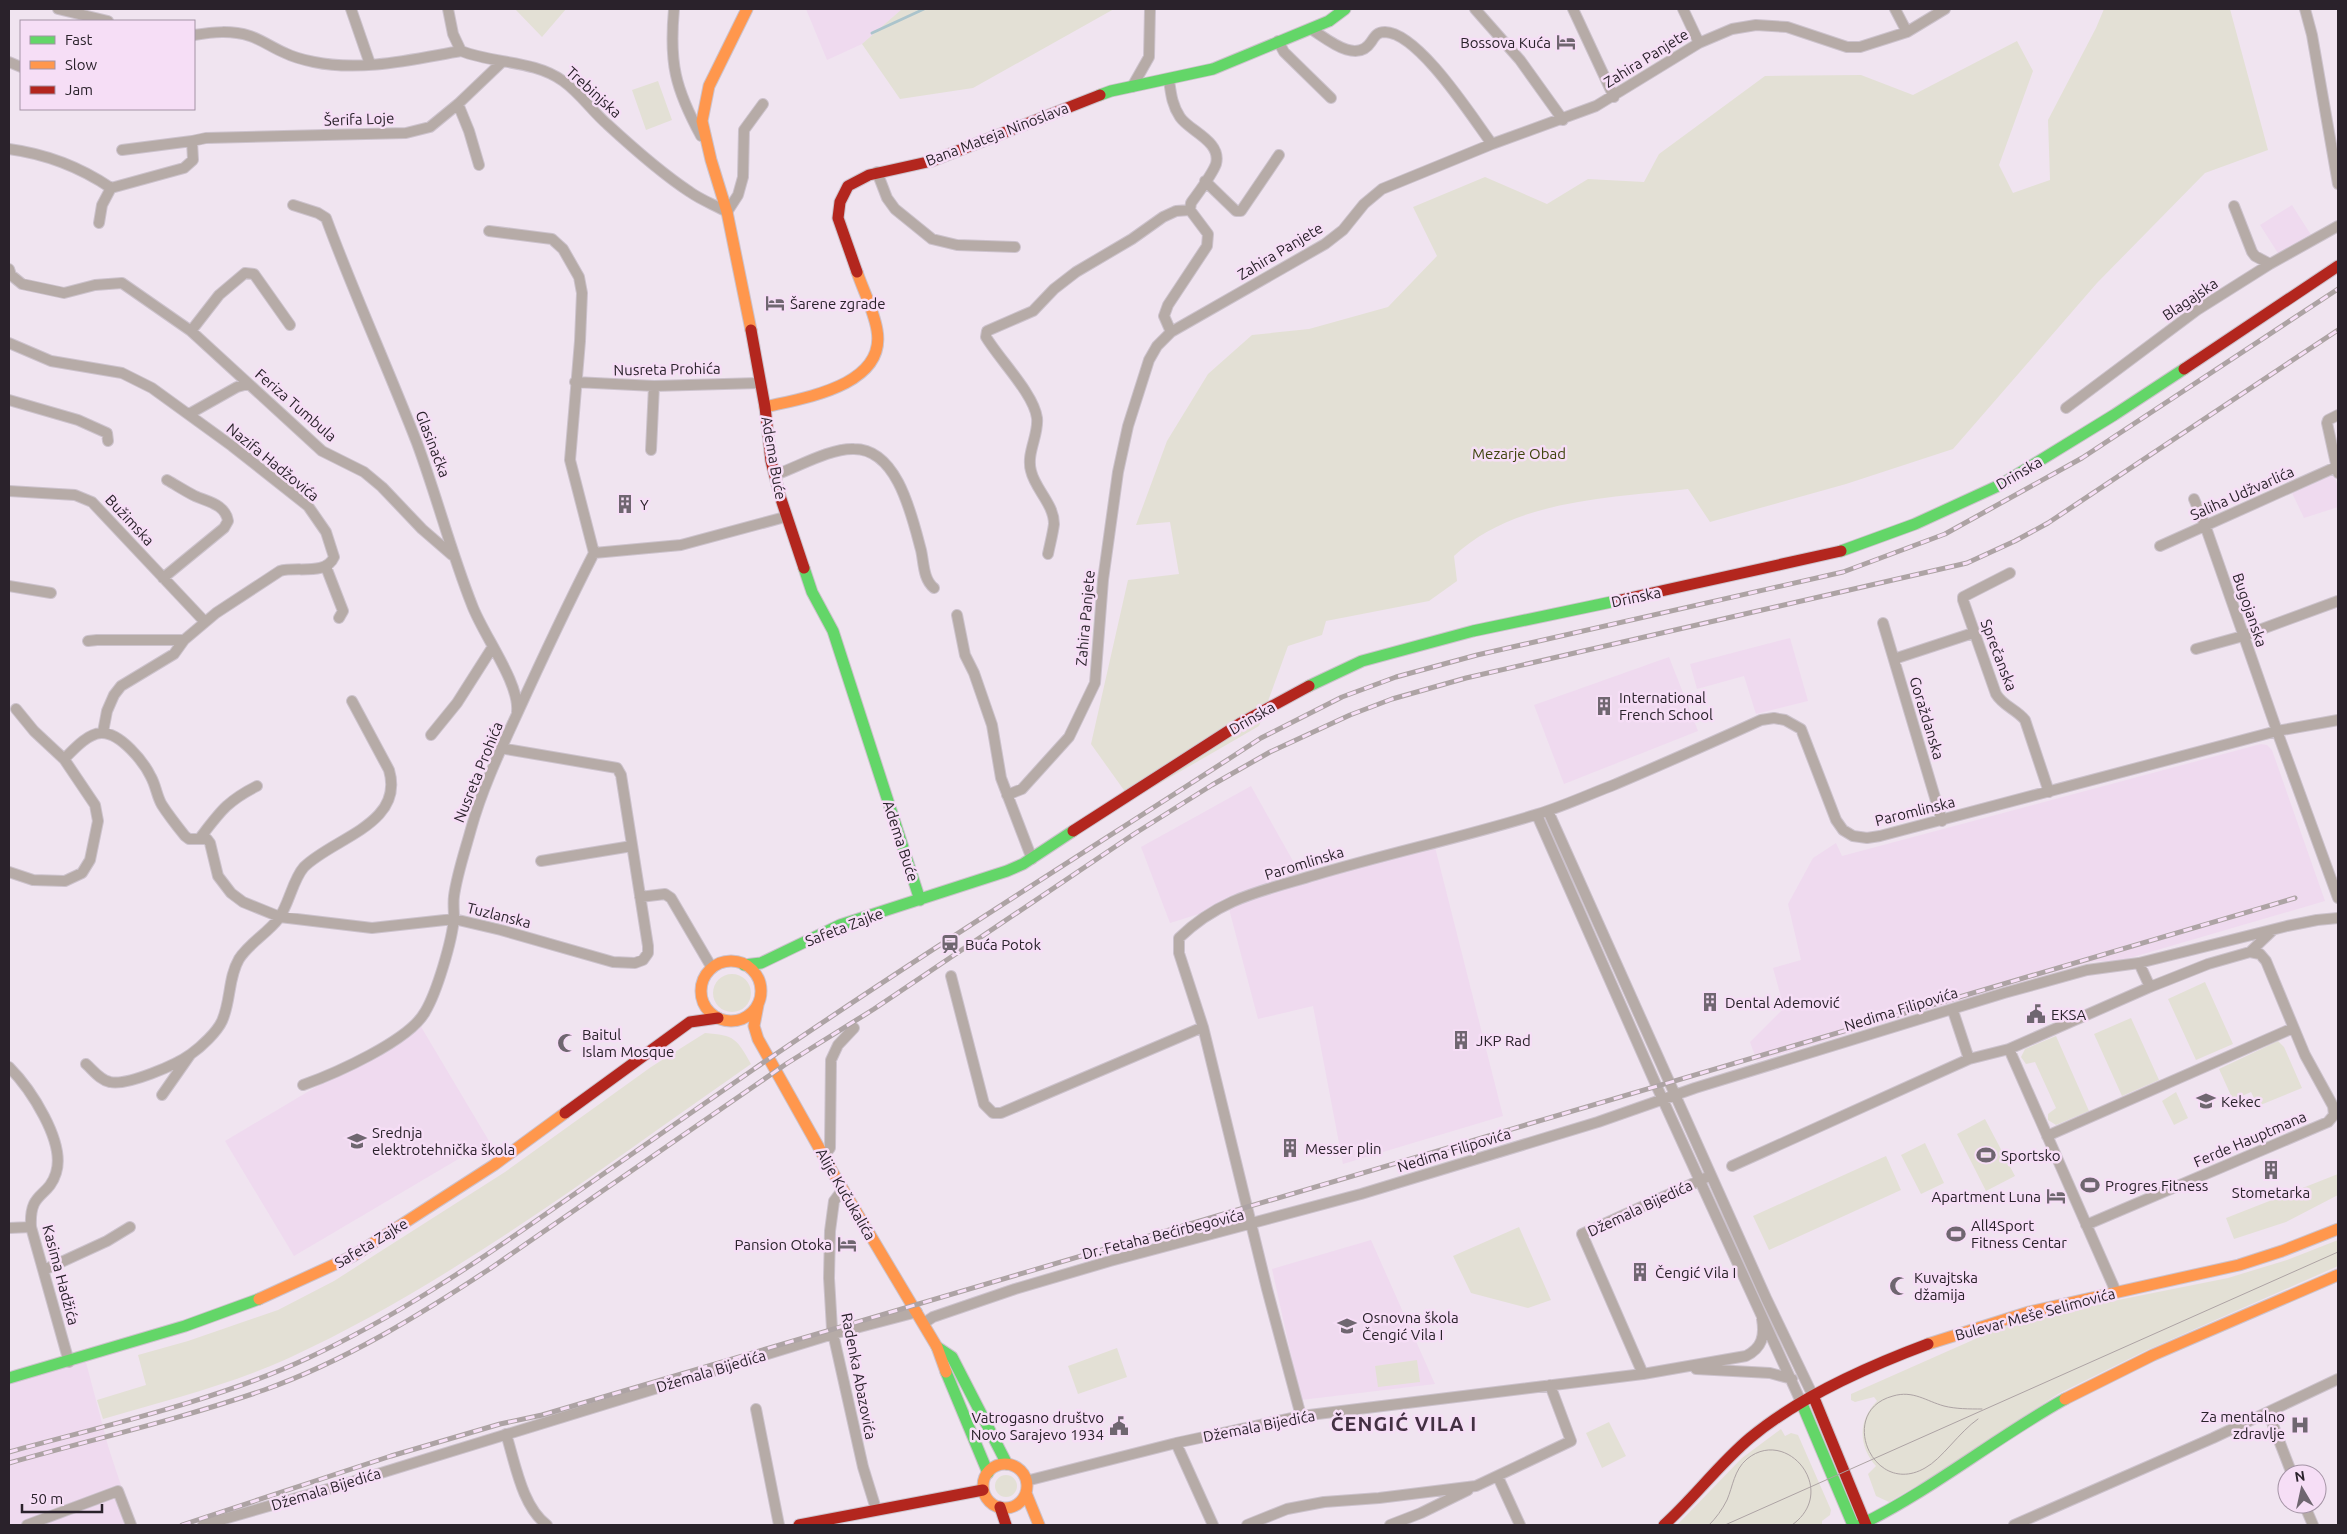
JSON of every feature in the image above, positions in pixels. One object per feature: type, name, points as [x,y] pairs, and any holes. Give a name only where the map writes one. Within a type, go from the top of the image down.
[{"type":"main road","name":"Adema Buće","points":[[747,9],[716,69],[706,96],[702,121],[727,212],[756,352],[771,461],[785,517],[812,592],[832,630],[920,900]]},
{"type":"main road","name":"Bana Mateja Ninoslava","points":[[765,407],[840,387],[869,365],[877,348],[877,330],[838,218],[840,202],[848,186],[877,172],[932,161],[1111,91],[1213,69],[1329,21],[1345,9]]},
{"type":"main road","name":"Drinska","points":[[920,900],[1008,871],[1032,859],[1241,723],[1304,689],[1362,661],[1473,631],[1826,556],[1873,541],[1915,524],[2000,485],[2106,420],[2338,266]]},
{"type":"main road","name":"Safeta Zajke","points":[[744,965],[761,963],[840,925],[920,900]]},
{"type":"main road","points":[[760,986],[757,978],[744,965],[728,962],[712,968],[702,985],[701,995],[704,1005],[723,1020],[746,1017],[758,1005],[760,986],[770,959]]},
{"type":"main road","name":"Safeta Zajke","points":[[690,1022],[700,1006],[701,995]]},
{"type":"main road","name":"Alije Kučukalića","points":[[758,1005],[754,1026],[758,1039],[843,1189],[938,1347],[942,1366],[981,1451],[988,1473]]},
{"type":"main road","name":"Safeta Zajke","points":[[9,1378],[69,1362],[185,1326],[266,1297],[352,1256],[494,1165],[690,1022],[700,1019],[723,1020]]},
{"type":"main road","name":"Alije Kučukalića","points":[[723,1020],[747,1030],[758,1039]]},
{"type":"main road","name":"Bulevar Meše Selimovića","points":[[1664,1525],[1694,1496],[1741,1445],[1802,1404],[1854,1377],[1967,1330],[2030,1312],[2225,1268],[2282,1251],[2338,1229]]},
{"type":"main road","points":[[1861,1525],[1910,1500],[2021,1425],[2076,1393],[2180,1343],[2338,1275]]},
{"type":"main road","name":"Alije Kučukalića","points":[[938,1347],[952,1357],[1007,1464]]},
{"type":"main road","name":"Džemala Bijedića","points":[[1814,1398],[1861,1525]]},
{"type":"main road","name":"Džemala Bijedića","points":[[1802,1404],[1861,1525]]},
{"type":"main road","points":[[1026,1493],[1012,1507],[1000,1507],[990,1502],[983,1490],[984,1480],[992,1469],[1007,1464],[1019,1469],[1026,1481],[1026,1493],[1040,1525]]},
{"type":"main road","points":[[799,1525],[983,1490]]},
{"type":"main road","points":[[1000,1507],[1006,1525]]},
{"type":"street","points":[[58,9],[104,20]]},
{"type":"street","points":[[351,9],[370,64]]},
{"type":"street","points":[[195,35],[219,32],[236,33],[252,37],[286,54],[314,62],[346,67],[461,51],[453,34],[448,9]]},
{"type":"street","points":[[674,9],[671,42],[676,81],[686,109],[709,150]]},
{"type":"street","points":[[1132,87],[1149,56],[1150,9]]},
{"type":"street","points":[[1475,9],[1520,60],[1563,120]]},
{"type":"street","points":[[1574,9],[1614,97]]},
{"type":"street","points":[[1683,9],[1699,43]]},
{"type":"street","points":[[1895,9],[1907,32]]},
{"type":"street","name":"Zahira Panjete","points":[[1007,795],[1022,788],[1069,737],[1095,683],[1103,580],[1120,463],[1128,426],[1150,360],[1157,346],[1171,332],[1325,244],[1343,230],[1364,204],[1382,189],[1492,144],[1563,120],[1614,97],[1699,43],[1732,29],[1756,25],[1787,27],[1847,47],[1860,47],[1907,32],[1945,9]]},
{"type":"street","points":[[2306,9],[2334,142],[2338,184]]},
{"type":"street","points":[[1311,29],[1345,50],[1355,52],[1365,49],[1375,35],[1380,32],[1395,34],[1401,37],[1421,54],[1441,76],[1492,144]]},
{"type":"street","points":[[1278,41],[1284,52],[1332,98]]},
{"type":"street","name":"Trebinjska","points":[[461,51],[475,56],[548,72],[564,82],[607,124],[658,168],[691,193],[727,212]]},
{"type":"street","name":"Šerifa Loje","points":[[122,150],[206,138],[406,132],[430,127],[458,104],[502,62]]},
{"type":"street","points":[[1169,80],[1171,101],[1181,119],[1210,143],[1216,152],[1216,163],[1191,204],[1190,210],[1208,234],[1207,246],[1168,305],[1164,316],[1171,332]]},
{"type":"street","points":[[458,104],[469,131],[479,165]]},
{"type":"street","points":[[727,212],[738,195],[744,177],[744,130],[763,104]]},
{"type":"street","points":[[99,223],[102,205],[111,188],[184,168],[193,160],[192,141]]},
{"type":"street","points":[[9,149],[36,152],[92,174],[111,188]]},
{"type":"street","points":[[1205,181],[1236,211],[1241,211],[1279,155]]},
{"type":"street","points":[[877,172],[887,198],[895,209],[932,239],[957,245],[1015,247]]},
{"type":"street","name":"Glasinačka","points":[[293,205],[318,213],[326,218],[416,442],[434,491],[453,555],[472,605],[492,648],[508,675],[518,704],[517,716]]},
{"type":"street","points":[[2234,206],[2252,252],[2260,260],[2270,264]]},
{"type":"street","points":[[1048,554],[1054,523],[1052,513],[1031,471],[1030,458],[1037,420],[1035,410],[1017,380],[994,351],[986,337],[987,332],[1033,311],[1054,289],[1076,272],[1132,239],[1163,217],[1176,211],[1190,210]]},
{"type":"street","name":"Blagajska","points":[[2066,408],[2179,322],[2270,264],[2338,226]]},
{"type":"street","points":[[489,231],[552,239],[563,249],[575,266],[582,293],[570,460],[594,553],[681,545],[785,517]]},
{"type":"street","name":"Feriza Tumbula","points":[[9,269],[10,275],[22,284],[64,293],[95,285],[122,283],[191,332],[322,451],[364,472],[382,487],[422,529],[453,555]]},
{"type":"street","points":[[191,332],[219,295],[245,273],[254,274],[290,325]]},
{"type":"street","name":"Nazifa Hadžovića","points":[[9,343],[51,361],[122,373],[152,388],[189,414],[308,506],[326,532],[334,557],[332,563],[326,567]]},
{"type":"street","name":"Nusreta Prohića","points":[[576,382],[654,386],[759,383]]},
{"type":"street","points":[[189,414],[237,387],[248,384]]},
{"type":"street","points":[[651,450],[654,386]]},
{"type":"street","points":[[9,400],[78,420],[107,433],[108,441]]},
{"type":"street","points":[[2337,470],[2327,423],[2328,420],[2338,415]]},
{"type":"street","points":[[775,475],[830,453],[855,448],[874,454],[885,462],[896,475],[914,525],[926,578],[934,588]]},
{"type":"street","name":"Saliha Udžvarlića","points":[[2160,546],[2337,470]]},
{"type":"street","points":[[163,578],[224,528],[228,521],[227,514],[215,503],[196,496],[167,480]]},
{"type":"street","name":"Bužimska","points":[[9,491],[75,495],[92,502],[205,622]]},
{"type":"street","name":"Bugojanska","points":[[2194,499],[2338,898]]},
{"type":"street","name":"Nusreta Prohića","points":[[303,1086],[334,1075],[391,1042],[417,1023],[425,1013],[436,990],[454,919],[454,895],[471,828],[500,748],[517,716],[552,635],[594,553]]},
{"type":"street","points":[[64,759],[82,742],[94,734],[103,732],[107,711],[114,695],[121,686],[174,654],[184,640],[205,622],[280,571],[288,568],[326,567],[343,612],[339,618]]},
{"type":"street","name":"Sprečanska","points":[[2010,573],[1963,597],[1973,633],[1996,694],[2001,703],[2021,715],[2025,720],[2049,792]]},
{"type":"street","points":[[9,586],[51,593]]},
{"type":"street","points":[[2196,649],[2243,636],[2338,601]]},
{"type":"street","points":[[957,615],[965,655],[974,673],[992,725],[1001,778],[1032,859]]},
{"type":"street","name":"Goraždanska","points":[[1883,623],[1942,820]]},
{"type":"street","points":[[1894,659],[1973,633]]},
{"type":"street","points":[[88,642],[97,640],[184,640]]},
{"type":"street","points":[[431,735],[457,703],[492,648]]},
{"type":"street","points":[[162,1095],[191,1054],[222,1021],[233,974],[240,958],[280,917],[304,867],[370,824],[387,804],[392,780],[389,770],[352,701]]},
{"type":"street","points":[[9,872],[33,880],[65,881],[82,873],[90,860],[98,821],[95,806],[64,759],[34,730],[16,709]]},
{"type":"street","name":"Paromlinska","points":[[1252,1224],[1202,1027],[1179,953],[1179,938],[1194,923],[1234,899],[1366,860],[1451,839],[1548,811],[1691,752],[1762,720],[1774,718],[1785,720],[1801,729],[1836,820],[1843,830],[1854,836],[1867,838],[1942,820],[2277,731],[2338,720]]},
{"type":"street","name":"Tuzlanska","points":[[103,732],[120,740],[136,753],[151,776],[161,803],[185,836],[189,839],[208,839],[218,876],[231,893],[243,902],[280,917],[372,928],[454,919],[502,930],[613,962],[635,963],[643,960],[648,954],[621,775],[617,768],[500,748]]},
{"type":"street","points":[[200,838],[223,807],[236,796],[257,786]]},
{"type":"street","points":[[1548,811],[1675,1095]]},
{"type":"street","points":[[1537,814],[1664,1099]]},
{"type":"street","points":[[541,861],[632,846]]},
{"type":"street","points":[[640,897],[665,894],[671,898],[712,968]]},
{"type":"street","name":"Nedima Filipovića","points":[[1252,1224],[1361,1194],[1598,1122],[1675,1095],[2014,990],[2087,970],[2139,963],[2272,930],[2317,920],[2338,918]]},
{"type":"street","points":[[1732,1166],[1969,1059],[2009,1049],[2150,987],[2208,964],[2250,952],[2272,930]]},
{"type":"street","name":"Ferde Hauptmana","points":[[2086,1225],[2328,1122],[2334,1115],[2332,1106],[2293,1028],[2266,961],[2260,954],[2250,952]]},
{"type":"street","points":[[2139,963],[2150,987]]},
{"type":"street","points":[[951,976],[984,1104],[993,1113],[1001,1112],[1202,1027]]},
{"type":"street","name":"Nedima Filipovića","points":[[1954,1014],[1969,1059]]},
{"type":"street","points":[[824,1156],[830,1148],[831,1060],[838,1045],[854,1028]]},
{"type":"street","points":[[2047,1136],[2293,1028]]},
{"type":"street","points":[[2009,1049],[2116,1292]]},
{"type":"street","points":[[86,1064],[100,1078],[108,1082],[118,1083],[154,1072],[191,1054]]},
{"type":"street","name":"Kasima Hadžića","points":[[9,1067],[40,1109],[51,1131],[55,1146],[56,1173],[49,1186],[35,1200],[30,1211],[31,1227],[69,1362]]},
{"type":"street","name":"Džemala Bijedića","points":[[1675,1095],[1766,1298],[1814,1398]]},
{"type":"street","name":"Džemala Bijedića","points":[[1664,1099],[1802,1404]]},
{"type":"street","name":"Džemala Bijedića","points":[[1643,1374],[1582,1234],[1711,1175]]},
{"type":"street","name":"Radenka Abazovića","points":[[843,1189],[834,1201],[830,1231],[829,1278],[833,1334],[863,1467],[876,1509]]},
{"type":"street","name":"Dr. Fetaha Bećirbegovića","points":[[924,1323],[933,1317],[1024,1286],[1110,1261],[1252,1224],[1300,1416]]},
{"type":"street","points":[[9,1228],[31,1227]]},
{"type":"street","points":[[44,1270],[130,1227]]},
{"type":"street","name":"Džemala Bijedića","points":[[203,1525],[342,1485],[833,1334],[917,1312]]},
{"type":"street","name":"Džemala Bijedića","points":[[1026,1481],[1176,1443],[1300,1416],[1643,1374],[1687,1368],[1746,1356],[1756,1350],[1763,1338],[1762,1319]]},
{"type":"street","name":"Džemala Bijedića","points":[[1687,1368],[1770,1373],[1790,1377],[1814,1398]]},
{"type":"street","points":[[2014,1525],[2268,1412],[2338,1378]]},
{"type":"street","points":[[1390,1525],[1441,1504],[1571,1441],[1550,1385]]},
{"type":"street","points":[[756,1409],[778,1525]]},
{"type":"street","points":[[2268,1412],[2288,1464]]},
{"type":"street","points":[[506,1434],[528,1503],[537,1518],[547,1525]]},
{"type":"street","points":[[1176,1443],[1213,1525]]},
{"type":"street","points":[[1498,1477],[1520,1525]]},
{"type":"street","points":[[1248,1525],[1287,1509],[1324,1502],[1379,1498],[1476,1486]]},
{"type":"street","points":[[27,1525],[118,1491],[131,1525]]},
{"type":"shaded area","points":[[806,9],[902,9],[862,44],[827,60]]},
{"type":"shaded area","points":[[2292,205],[2313,238],[2281,258],[2260,225]]},
{"type":"shaded area","points":[[2334,474],[2338,488],[2338,507],[2304,518],[2292,493]]},
{"type":"shaded area","points":[[1790,638],[1808,701],[1756,714],[1744,676],[1697,689],[1690,664]]},
{"type":"shaded area","points":[[1669,657],[1698,731],[1564,784],[1534,705]]},
{"type":"shaded area","points":[[2261,744],[2267,745],[2272,750],[2325,901],[2116,962],[2095,961],[2052,973],[1757,1061],[1750,1042],[1784,1008],[1773,968],[1801,960],[1788,904],[1813,858],[1836,843],[1842,856]]},
{"type":"shaded area","points":[[1251,786],[1302,877],[1435,847],[1503,1116],[1343,1164],[1313,1006],[1258,1019],[1228,905],[1170,923],[1141,847]]},
{"type":"shaded area","name":"Srednja elektrotehnička škola","points":[[420,1025],[489,1141],[294,1256],[225,1141]]},
{"type":"shaded area","name":"Osnovna škola Čengić Vila I","points":[[1371,1240],[1435,1384],[1301,1400],[1272,1269]]},
{"type":"shaded area","points":[[83,1351],[108,1446],[134,1525],[9,1525],[9,1373]]},
{"type":"green space","points":[[515,9],[566,9],[542,37]]},
{"type":"green space","points":[[902,9],[1114,9],[973,88],[900,99],[862,44]]},
{"type":"green space","name":"Mezarje Obad","points":[[2104,9],[2230,9],[2268,150],[2205,173],[2097,283],[1953,449],[1846,484],[1710,522],[1688,489],[1565,504],[1534,512],[1505,523],[1478,537],[1454,556],[1457,581],[1429,601],[1326,621],[1322,635],[1288,646],[1259,726],[1131,800],[1091,744],[1128,580],[1179,574],[1170,522],[1136,525],[1167,441],[1208,374],[1252,335],[1309,329],[1388,307],[1437,256],[1413,207],[1485,177],[1547,204],[1588,179],[1644,182],[1659,154],[1765,76],[1861,75],[1913,95],[2017,41],[2033,71],[1999,165],[2013,193],[2050,180],[2048,120]]},
{"type":"green space","points":[[658,81],[672,120],[646,130],[632,90]]},
{"type":"green space","points":[[732,974],[746,979],[751,993],[746,1007],[732,1012],[718,1007],[713,993],[718,979]]},
{"type":"green space","points":[[2205,982],[2233,1044],[2196,1060],[2168,999]]},
{"type":"green space","points":[[2131,1018],[2159,1080],[2122,1096],[2094,1034]]},
{"type":"green space","points":[[705,1033],[723,1035],[734,1040],[751,1064],[583,1182],[469,1259],[350,1328],[267,1368],[174,1399],[103,1419],[97,1400],[146,1385],[138,1355],[188,1341],[278,1310],[334,1281],[505,1172],[651,1067]]},
{"type":"green space","points":[[2056,1036],[2089,1111],[2056,1125],[2048,1120],[2048,1114],[2056,1108],[2035,1062],[2026,1064],[2021,1057],[2025,1049]]},
{"type":"green space","points":[[2278,1041],[2284,1047],[2302,1088],[2258,1106],[2251,1092],[2233,1100],[2219,1069]]},
{"type":"green space","points":[[2176,1092],[2188,1118],[2174,1125],[2162,1101]]},
{"type":"green space","name":"Sportsko","points":[[1985,1119],[2015,1176],[1986,1191],[1957,1134]]},
{"type":"green space","points":[[1925,1143],[1944,1183],[1921,1194],[1901,1155]]},
{"type":"green space","points":[[1886,1156],[1901,1190],[1769,1250],[1753,1216]]},
{"type":"green space","points":[[2338,1174],[2338,1195],[2286,1222],[2234,1239],[2226,1218]]},
{"type":"green space","points":[[1519,1227],[1551,1300],[1528,1308],[1471,1293],[1453,1256]]},
{"type":"green space","points":[[2338,1240],[2338,1266],[2145,1351],[2058,1394],[1939,1473],[1889,1502],[1876,1496],[1868,1474],[1876,1466],[1866,1451],[1863,1425],[1877,1401],[1874,1397],[1855,1402],[1851,1400],[1851,1394],[2000,1328],[2103,1303],[2228,1278],[2287,1260]]},
{"type":"green space","points":[[1117,1348],[1127,1377],[1078,1394],[1068,1366]]},
{"type":"green space","points":[[1417,1360],[1420,1382],[1378,1387],[1375,1366]]},
{"type":"green space","points":[[1609,1422],[1626,1456],[1602,1468],[1586,1433]]},
{"type":"green space","points":[[1781,1429],[1785,1436],[1791,1433],[1798,1435],[1831,1510],[1830,1515],[1822,1521],[1822,1524],[1827,1525],[1677,1525],[1742,1458]]},
{"type":"green space","points":[[1002,1475],[1010,1475],[1017,1482],[1017,1490],[1010,1497],[1002,1497],[995,1490],[995,1482]]},
{"type":"waterway","points":[[872,33],[924,9]]},
{"type":"tram line","points":[[1725,1525],[2338,1252]]},
{"type":"tram line","points":[[1978,1419],[1931,1464],[1906,1474],[1890,1472],[1877,1462],[1868,1449],[1864,1433],[1867,1418],[1876,1405],[1893,1396],[1907,1394],[1949,1407],[1982,1409]]},
{"type":"tram line","points":[[1709,1525],[1725,1504],[1739,1468],[1747,1459],[1762,1451],[1778,1451],[1791,1456],[1802,1467],[1809,1480],[1811,1496],[1805,1511],[1792,1525]]},
{"type":"railway","points":[[9,1452],[199,1400],[308,1358],[371,1326],[432,1290],[492,1251],[754,1069],[1006,902],[1261,738],[1342,697],[1396,677],[1477,655],[1843,572],[1945,534],[2082,458],[2338,289]]},
{"type":"railway","points":[[9,1463],[169,1420],[264,1390],[324,1365],[381,1336],[491,1268],[786,1064],[874,1009],[1134,834],[1212,785],[1270,752],[1350,715],[1392,699],[1466,678],[1967,563],[2015,541],[2048,523],[2338,330]]},
{"type":"railway","points":[[182,1525],[391,1456],[500,1424],[542,1415],[2295,898]]},
{"type":"traffic: fast","points":[[1100,95],[1213,69],[1329,21],[1345,9]]},
{"type":"traffic: fast","points":[[1841,551],[1915,524],[2000,485],[2114,415],[2184,369]]},
{"type":"traffic: fast","points":[[804,568],[812,592],[833,631],[920,900]]},
{"type":"traffic: fast","points":[[1309,686],[1362,661],[1473,631],[1616,601]]},
{"type":"traffic: fast","points":[[744,965],[761,963],[840,925],[1007,871],[1023,864],[1073,831]]},
{"type":"traffic: fast","points":[[9,1378],[185,1326],[259,1299]]},
{"type":"traffic: fast","points":[[937,1347],[952,1357],[1007,1464]]},
{"type":"traffic: fast","points":[[946,1372],[988,1473]]},
{"type":"traffic: fast","points":[[1860,1525],[1913,1496],[2065,1399]]},
{"type":"traffic: fast","points":[[1802,1404],[1853,1525]]},
{"type":"traffic: slow","points":[[747,9],[709,86],[702,121],[711,160],[727,212],[751,330]]},
{"type":"traffic: slow","points":[[765,407],[800,399],[839,386],[856,377],[869,364],[877,349],[877,330],[857,272]]},
{"type":"traffic: slow","points":[[731,961],[747,966],[752,970],[756,975],[761,991],[756,1007],[752,1012],[747,1016],[731,1021],[715,1016],[710,1012],[706,1007],[701,991],[706,975],[710,970],[715,966],[731,961]]},
{"type":"traffic: slow","points":[[758,1005],[754,1026],[758,1039],[832,1171],[937,1347],[946,1372]]},
{"type":"traffic: slow","points":[[259,1299],[353,1256],[494,1165],[565,1113]]},
{"type":"traffic: slow","points":[[1928,1344],[2029,1312],[2239,1265],[2282,1251],[2338,1229]]},
{"type":"traffic: slow","points":[[2065,1399],[2153,1355],[2338,1275]]},
{"type":"traffic: slow","points":[[1005,1464],[1017,1468],[1023,1474],[1027,1486],[1023,1498],[1017,1504],[1005,1508],[993,1504],[987,1498],[983,1486],[987,1474],[993,1468],[1005,1464]]},
{"type":"traffic: slow","points":[[1026,1493],[1039,1525]]},
{"type":"traffic: jam","points":[[857,272],[838,218],[840,202],[848,186],[869,175],[932,161],[1100,95]]},
{"type":"traffic: jam","points":[[2184,369],[2338,266]]},
{"type":"traffic: jam","points":[[751,330],[765,407],[771,461],[780,496],[804,568]]},
{"type":"traffic: jam","points":[[1616,601],[1841,551]]},
{"type":"traffic: jam","points":[[1073,831],[1241,723],[1309,686]]},
{"type":"traffic: jam","points":[[565,1113],[690,1022],[718,1018]]},
{"type":"traffic: jam","points":[[1664,1525],[1739,1448],[1769,1423],[1835,1384],[1882,1362],[1928,1344]]},
{"type":"traffic: jam","points":[[1814,1398],[1866,1525]]},
{"type":"traffic: jam","points":[[799,1525],[983,1490]]},
{"type":"traffic: jam","points":[[1000,1507],[1006,1525]]},
{"type":"place","name":"Bossova Kuća","points":[[1566,42]]},
{"type":"place","name":"Šarene zgrade","points":[[775,303]]},
{"type":"place","name":"Y","points":[[625,504]]},
{"type":"place","name":"International French School","points":[[1604,706]]},
{"type":"place","name":"Buća Potok","points":[[950,944]]},
{"type":"place","name":"Dental Ademović","points":[[1710,1002]]},
{"type":"place","name":"EKSA","points":[[2036,1014]]},
{"type":"place","name":"JKP Rad","points":[[1461,1040]]},
{"type":"place","name":"Baitul Islam Mosque","points":[[567,1043]]},
{"type":"place","name":"Kekec","points":[[2206,1101]]},
{"type":"place","name":"Srednja elektrotehnička škola","points":[[357,1141]]},
{"type":"place","name":"Messer plin","points":[[1290,1148]]},
{"type":"place","name":"Sportsko","points":[[1986,1155]]},
{"type":"place","name":"Stometarka","points":[[2271,1170]]},
{"type":"place","name":"Progres Fitness","points":[[2090,1185]]},
{"type":"place","name":"Apartment Luna","points":[[2056,1196]]},
{"type":"place","name":"All4Sport Fitness Centar","points":[[1956,1234]]},
{"type":"place","name":"Pansion Otoka","points":[[847,1244]]},
{"type":"place","name":"Čengić Vila I","points":[[1640,1272]]},
{"type":"place","name":"Kuvajtska džamija","points":[[1899,1286]]},
{"type":"place","name":"Osnovna škola Čengić Vila I","points":[[1347,1326]]},
{"type":"place","name":"Za mentalno zdravlje","points":[[2300,1425]]},
{"type":"place","name":"Vatrogasno društvo Novo Sarajevo 1934","points":[[1119,1426]]},
{"type":"district","name":"ČENGIĆ VILA I","points":[[1404,1423]]}]
